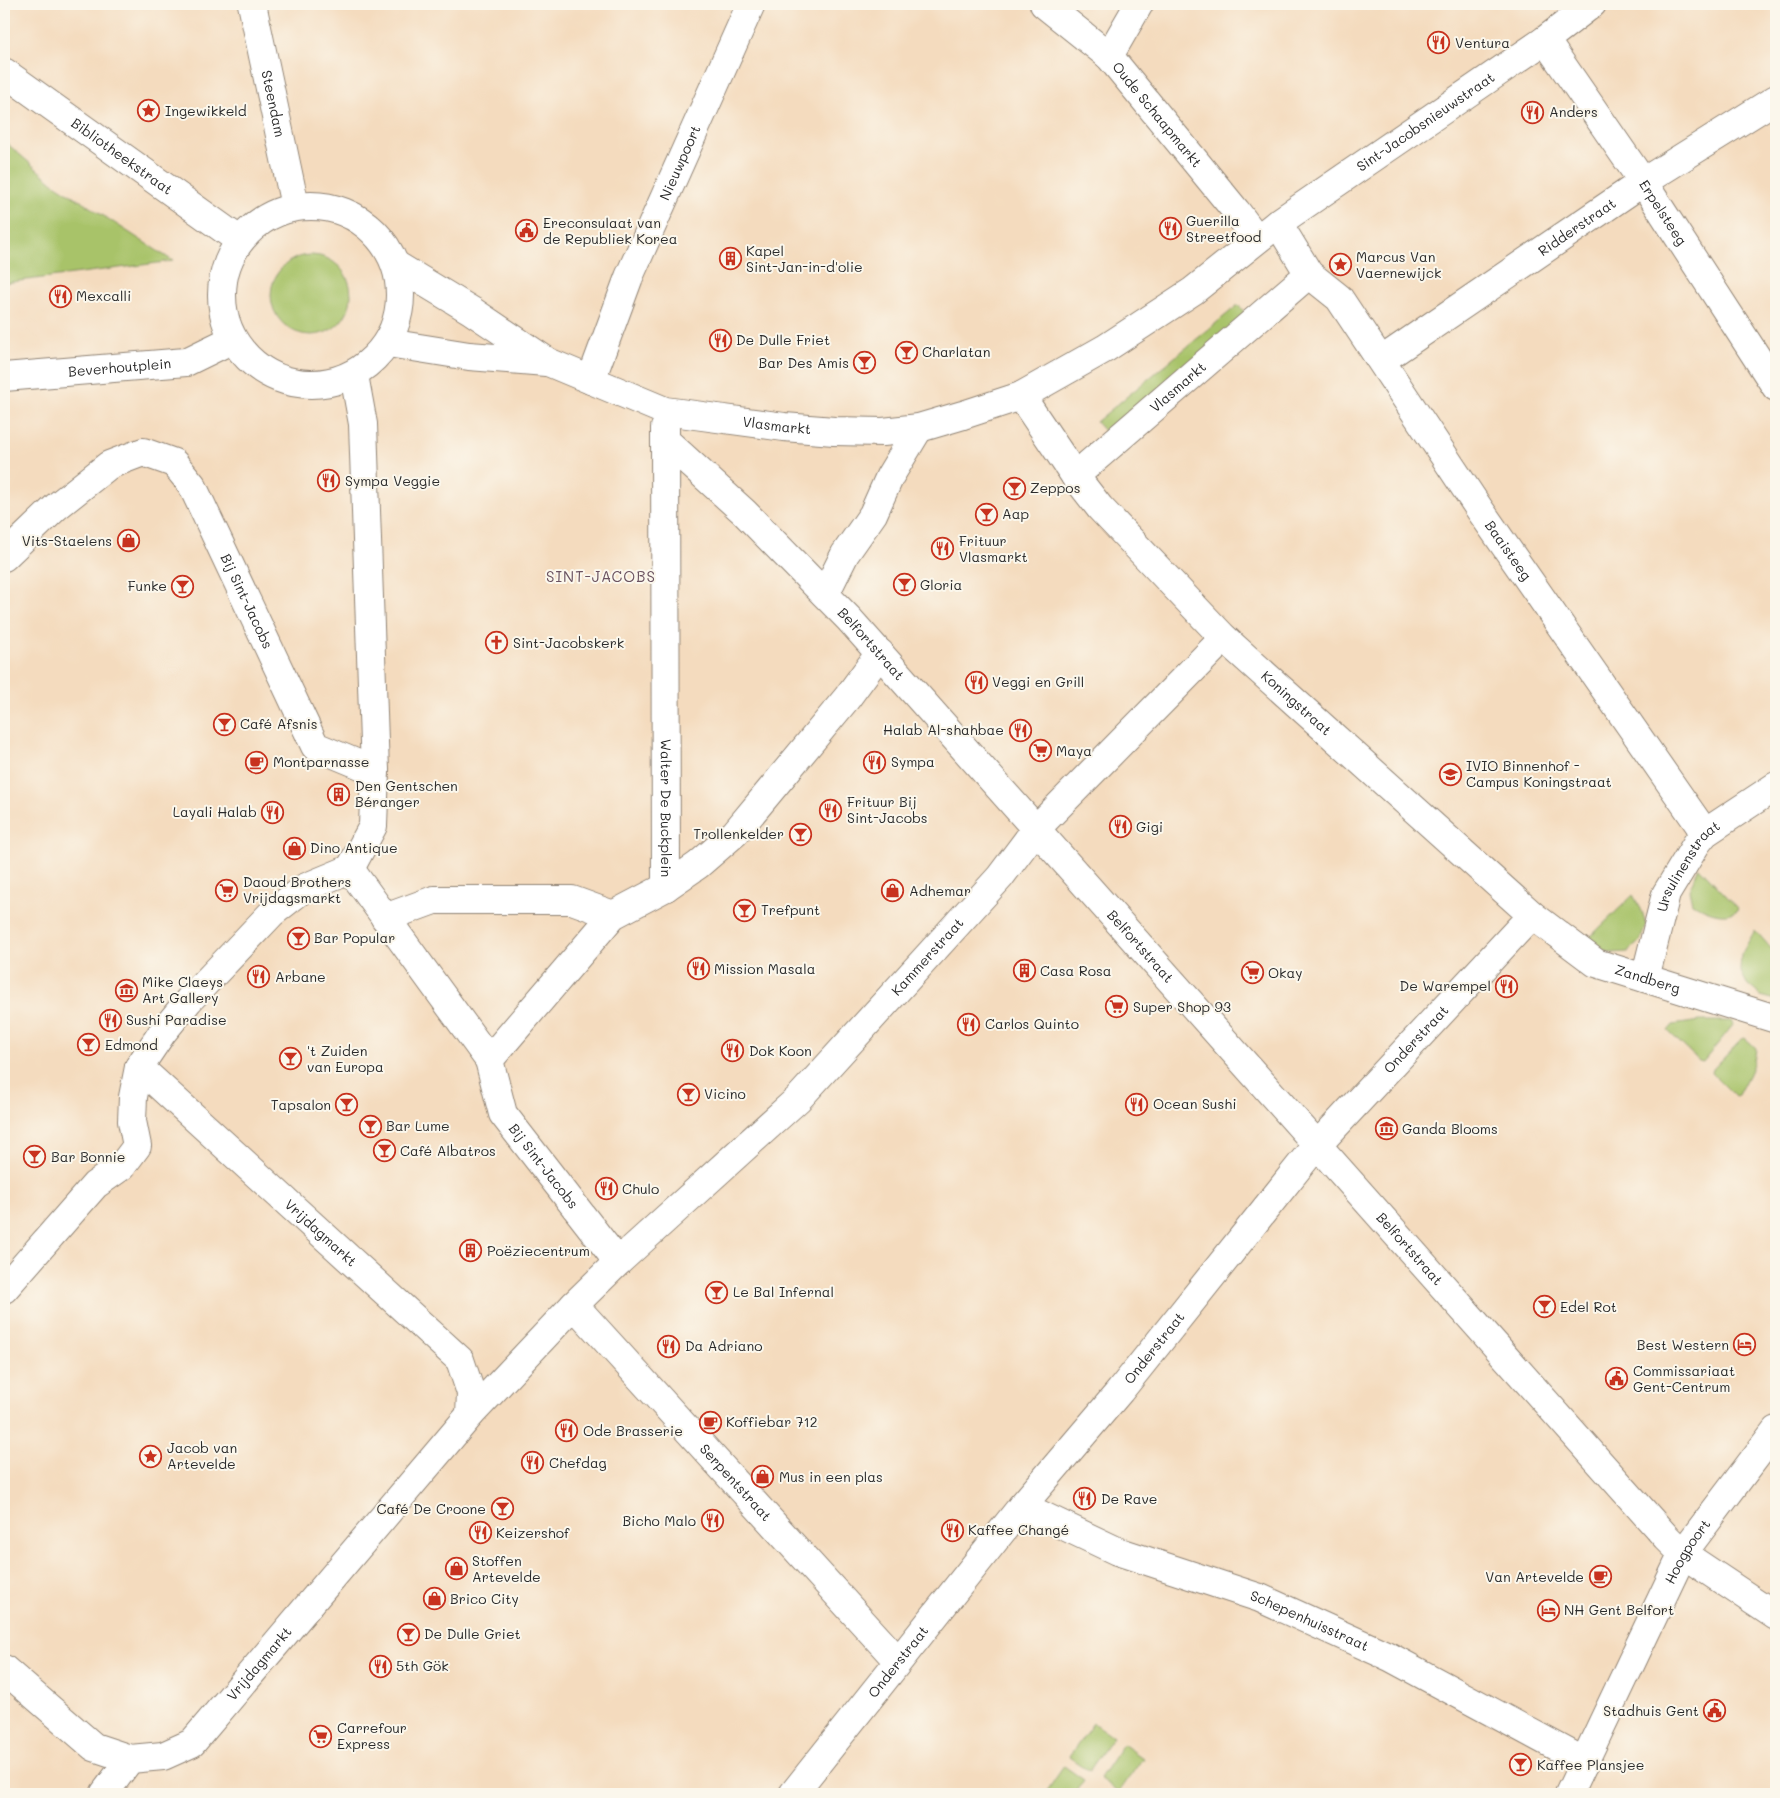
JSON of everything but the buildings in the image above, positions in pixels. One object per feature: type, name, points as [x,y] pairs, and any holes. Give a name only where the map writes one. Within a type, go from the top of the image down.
[{"type":"street","name":"Steendam","points":[[252,4],[295,206]]},
{"type":"street","name":"Nieuwpoort","points":[[591,380],[629,277],[751,4]]},
{"type":"street","name":"Oude Schaapmarkt","points":[[1044,4],[1109,56],[1236,210],[1268,231]]},
{"type":"street","points":[[1109,56],[1139,4]]},
{"type":"street","name":"Sint-Jacobsnieuwstraat","points":[[1268,231],[1545,40],[1592,4]]},
{"type":"street","name":"Erpelsteeg","points":[[1545,40],[1643,182],[1776,387]]},
{"type":"street","name":"Bibliotheekstraat","points":[[4,72],[239,240]]},
{"type":"street","name":"Ridderstraat","points":[[1382,360],[1643,182],[1776,99]]},
{"type":"street","points":[[295,206],[337,208],[374,229],[396,265],[402,291],[398,318],[388,343],[354,375],[324,384],[294,383],[265,372],[231,340],[222,313],[222,281],[239,240],[255,224],[274,213],[295,206]]},
{"type":"street","points":[[1268,231],[1309,274]]},
{"type":"street","name":"Vlasmarkt","points":[[548,362],[665,411],[784,427],[834,431],[883,432],[919,428],[963,416],[1021,396],[1106,348],[1193,291],[1268,231]]},
{"type":"street","points":[[396,265],[472,311],[548,362]]},
{"type":"street","name":"Vlasmarkt","points":[[1075,476],[1309,274]]},
{"type":"street","name":"Baaisteeg","points":[[1309,274],[1339,298],[1480,510],[1706,833]]},
{"type":"street","name":"Beverhoutplein","points":[[4,377],[186,362],[231,340]]},
{"type":"street","points":[[388,343],[469,356],[548,362]]},
{"type":"street","points":[[4,1289],[95,1185],[122,1166],[137,1146],[132,1121],[132,1098],[139,1067],[162,1033],[189,1000],[272,912],[304,888],[350,868],[372,826],[375,771],[363,424],[354,375]]},
{"type":"street","points":[[1021,396],[1075,476]]},
{"type":"street","points":[[665,411],[665,440]]},
{"type":"street","points":[[825,594],[845,554],[872,514],[890,476],[919,428]]},
{"type":"street","name":"Belfortstraat","points":[[665,440],[744,512],[880,653],[1652,1522],[1683,1554],[1776,1616]]},
{"type":"street","name":"Walter De Buckplein","points":[[665,440],[666,887]]},
{"type":"street","name":"Bij Sint-Jacobs","points":[[4,557],[56,506],[109,464],[143,452],[174,463],[192,485],[315,746],[375,771]]},
{"type":"street","name":"Koningstraat","points":[[1075,476],[1100,508],[1224,638],[1532,915]]},
{"type":"street","name":"Kammerstraat","points":[[618,1262],[798,1100],[1000,877],[1036,829],[1224,638]]},
{"type":"street","name":"Walter De Buckplein","points":[[666,887],[698,865],[735,834],[847,698],[880,653]]},
{"type":"street","name":"Ursulinenstraat","points":[[1644,978],[1666,894],[1697,843],[1706,833],[1776,786]]},
{"type":"street","name":"Bij Sint-Jacobs","points":[[350,868],[490,1060],[503,1114],[618,1262]]},
{"type":"street","points":[[490,1060],[613,914],[666,887]]},
{"type":"street","points":[[385,918],[434,900],[572,900],[613,914]]},
{"type":"street","name":"Zandberg","points":[[1532,915],[1596,963],[1776,1019]]},
{"type":"street","name":"Onderstraat","points":[[793,1794],[1022,1506],[1120,1391],[1317,1146],[1532,915]]},
{"type":"street","name":"Vrijdagmarkt","points":[[139,1067],[460,1360],[471,1392],[470,1415]]},
{"type":"street","name":"Vrijdagmarkt","points":[[4,1669],[94,1747],[130,1759],[164,1756],[192,1743],[470,1415],[574,1305],[618,1262]]},
{"type":"street","name":"Serpentstraat","points":[[574,1305],[898,1661]]},
{"type":"street","name":"Hoogpoort","points":[[1569,1794],[1683,1554],[1776,1430]]},
{"type":"street","name":"Schepenhuisstraat","points":[[1022,1506],[1117,1551],[1260,1598],[1381,1653],[1585,1762]]},
{"type":"street","points":[[104,1794],[130,1759]]},
{"type":"green space","points":[[4,141],[53,183],[173,261],[4,283]]},
{"type":"green space","points":[[311,255],[326,258],[339,267],[348,280],[351,295],[348,310],[339,323],[326,332],[311,335],[296,332],[283,323],[274,310],[271,295],[274,280],[283,267],[296,258]]},
{"type":"green space","points":[[1238,305],[1248,316],[1106,433],[1096,422]]},
{"type":"green space","points":[[1699,867],[1739,909],[1727,914],[1721,914],[1703,909],[1692,903],[1689,890]]},
{"type":"green space","points":[[1633,895],[1641,909],[1646,925],[1640,941],[1628,952],[1611,953],[1599,949],[1588,939]]},
{"type":"green space","points":[[1755,930],[1776,954],[1776,1000],[1761,996],[1747,984],[1740,970],[1741,955]]},
{"type":"green space","points":[[1700,1021],[1731,1021],[1733,1025],[1703,1062],[1699,1061],[1668,1031],[1673,1025]]},
{"type":"green space","points":[[1745,1038],[1756,1048],[1755,1055],[1747,1078],[1738,1095],[1735,1096],[1712,1073],[1713,1069]]},
{"type":"green space","points":[[1093,1723],[1113,1737],[1089,1771],[1069,1757]]},
{"type":"green space","points":[[1123,1744],[1143,1758],[1119,1792],[1100,1778]]},
{"type":"green space","points":[[1064,1766],[1084,1780],[1074,1794],[1045,1794]]},
{"type":"place","name":"Ventura","points":[[1439,43]]},
{"type":"place","name":"Ingewikkeld","points":[[149,111]]},
{"type":"place","name":"Anders","points":[[1533,112]]},
{"type":"place","name":"Guerilla Streetfood","points":[[1170,229]]},
{"type":"place","name":"Ereconsulaat van de Republiek Korea","points":[[527,231]]},
{"type":"place","name":"Kapel Sint-Jan-in-d'olie","points":[[730,259]]},
{"type":"place","name":"Marcus Van Vaernewijck","points":[[1340,265]]},
{"type":"place","name":"Mexcalli","points":[[60,296]]},
{"type":"place","name":"De Dulle Friet","points":[[720,340]]},
{"type":"place","name":"Charlatan","points":[[906,352]]},
{"type":"place","name":"Bar Des Amis","points":[[865,363]]},
{"type":"place","name":"Sympa Veggie","points":[[329,481]]},
{"type":"place","name":"Zeppos","points":[[1014,488]]},
{"type":"place","name":"Aap","points":[[986,514]]},
{"type":"place","name":"Vits-Staelens","points":[[128,541]]},
{"type":"place","name":"Frituur Vlasmarkt","points":[[943,549]]},
{"type":"place","name":"Gloria","points":[[904,585]]},
{"type":"place","name":"Funke","points":[[183,586]]},
{"type":"place","name":"Sint-Jacobskerk","points":[[497,643]]},
{"type":"place","name":"Veggi en Grill","points":[[976,682]]},
{"type":"place","name":"Café Afsnis","points":[[224,724]]},
{"type":"place","name":"Halab Al-shahbae","points":[[1020,730]]},
{"type":"place","name":"Maya","points":[[1040,751]]},
{"type":"place","name":"Montparnasse","points":[[257,762]]},
{"type":"place","name":"Sympa","points":[[875,762]]},
{"type":"place","name":"IVIO Binnenhof - Campus Koningstraat","points":[[1450,774]]},
{"type":"place","name":"Den Gentschen Béranger","points":[[339,794]]},
{"type":"place","name":"Frituur Bij Sint-Jacobs","points":[[831,810]]},
{"type":"place","name":"Layali Halab","points":[[273,812]]},
{"type":"place","name":"Gigi","points":[[1120,827]]},
{"type":"place","name":"Trollenkelder","points":[[800,834]]},
{"type":"place","name":"Dino Antique","points":[[294,848]]},
{"type":"place","name":"Daoud Brothers Vrijdagsmarkt","points":[[227,890]]},
{"type":"place","name":"Adhemar","points":[[893,891]]},
{"type":"place","name":"Trefpunt","points":[[745,910]]},
{"type":"place","name":"Bar Popular","points":[[298,938]]},
{"type":"place","name":"Mission Masala","points":[[698,969]]},
{"type":"place","name":"Casa Rosa","points":[[1024,971]]},
{"type":"place","name":"Okay","points":[[1252,973]]},
{"type":"place","name":"Arbane","points":[[259,977]]},
{"type":"place","name":"De Warempel","points":[[1507,986]]},
{"type":"place","name":"Mike Claeys Art Gallery","points":[[126,990]]},
{"type":"place","name":"Super Shop 93","points":[[1117,1007]]},
{"type":"place","name":"Sushi Paradise","points":[[110,1020]]},
{"type":"place","name":"Carlos Quinto","points":[[969,1024]]},
{"type":"place","name":"Edmond","points":[[89,1045]]},
{"type":"place","name":"Dok Koon","points":[[733,1051]]},
{"type":"place","name":"'t Zuiden van Europa","points":[[291,1059]]},
{"type":"place","name":"Vicino","points":[[688,1094]]},
{"type":"place","name":"Ocean Sushi","points":[[1137,1104]]},
{"type":"place","name":"Tapsalon","points":[[347,1105]]},
{"type":"place","name":"Bar Lume","points":[[370,1126]]},
{"type":"place","name":"Ganda Blooms","points":[[1386,1129]]},
{"type":"place","name":"Café Albatros","points":[[384,1151]]},
{"type":"place","name":"Bar Bonnie","points":[[35,1157]]},
{"type":"place","name":"Chulo","points":[[606,1189]]},
{"type":"place","name":"Poëziecentrum","points":[[471,1251]]},
{"type":"place","name":"Le Bal Infernal","points":[[717,1292]]},
{"type":"place","name":"Edel Rot","points":[[1544,1307]]},
{"type":"place","name":"Best Western","points":[[1745,1345]]},
{"type":"place","name":"Da Adriano","points":[[669,1346]]},
{"type":"place","name":"Commissariaat Gent-Centrum","points":[[1617,1379]]},
{"type":"place","name":"Koffiebar 712","points":[[710,1422]]},
{"type":"place","name":"Ode Brasserie","points":[[567,1431]]},
{"type":"place","name":"Jacob van Artevelde","points":[[151,1456]]},
{"type":"place","name":"Chefdag","points":[[533,1463]]},
{"type":"place","name":"Mus in een plas","points":[[763,1477]]},
{"type":"place","name":"De Rave","points":[[1085,1499]]},
{"type":"place","name":"Café De Croone","points":[[502,1509]]},
{"type":"place","name":"Bicho Malo","points":[[712,1521]]},
{"type":"place","name":"Kaffee Changé","points":[[952,1530]]},
{"type":"place","name":"Keizershof","points":[[480,1533]]},
{"type":"place","name":"Stoffen Artevelde","points":[[456,1569]]},
{"type":"place","name":"Van Artevelde","points":[[1600,1577]]},
{"type":"place","name":"Brico City","points":[[434,1599]]},
{"type":"place","name":"NH Gent Belfort","points":[[1548,1610]]},
{"type":"place","name":"De Dulle Griet","points":[[408,1634]]},
{"type":"place","name":"5th Gök","points":[[380,1666]]},
{"type":"place","name":"Stadhuis Gent","points":[[1715,1711]]},
{"type":"place","name":"Carrefour Express","points":[[321,1736]]},
{"type":"place","name":"Kaffee Plansjee","points":[[1521,1765]]},
{"type":"district","name":"SINT-JACOBS","points":[[601,577]]}]
